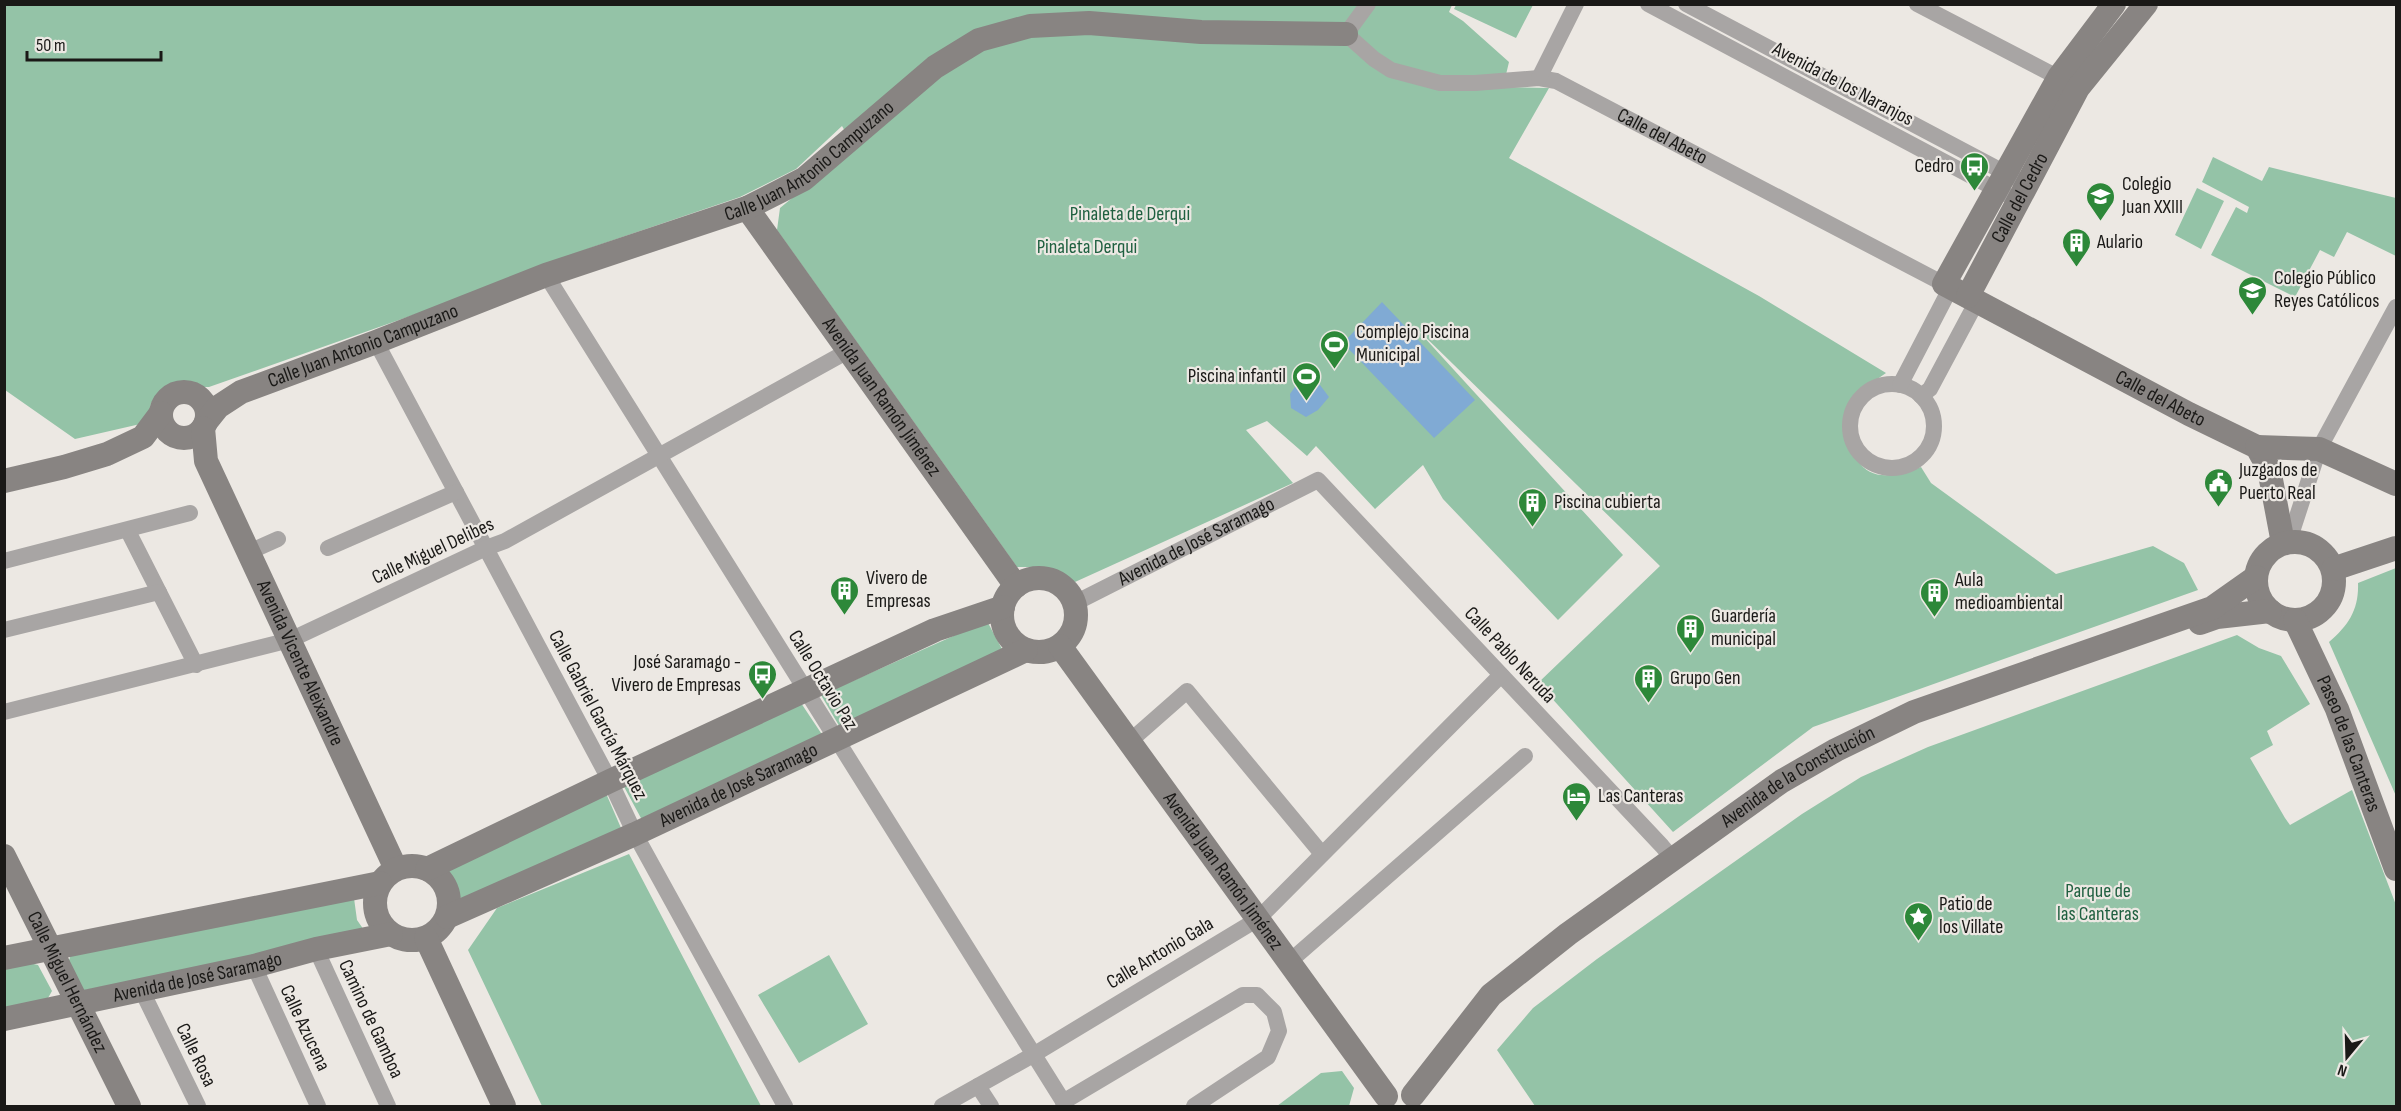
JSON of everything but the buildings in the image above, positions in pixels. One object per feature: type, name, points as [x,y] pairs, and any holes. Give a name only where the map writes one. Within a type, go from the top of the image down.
[{"type":"street","points":[[1346,34],[1368,4]]},
{"type":"street","points":[[1539,78],[1576,4]]},
{"type":"street","name":"Avenida de los Naranjos","points":[[1648,4],[2012,187]]},
{"type":"street","name":"Avenida de los Naranjos","points":[[1686,4],[2012,187]]},
{"type":"street","points":[[1917,4],[2069,83]]},
{"type":"street","name":"Calle del Cedro","points":[[1900,385],[1960,292],[2012,187],[2114,4]]},
{"type":"street","name":"Calle del Cedro","points":[[2069,83],[2146,4]]},
{"type":"street","name":"Calle Juan Antonio Campuzano","points":[[192,431],[218,407],[241,392],[546,275],[747,208],[804,178],[935,67],[979,40],[1030,26],[1089,22],[1201,32],[1346,34]]},
{"type":"street","name":"Calle del Abeto","points":[[1346,34],[1391,70],[1440,83],[1539,78],[1556,81],[2257,447]]},
{"type":"street","name":"Avenida Juan Ramón Jiménez","points":[[747,208],[1017,585]]},
{"type":"street","name":"Calle Octavio Paz","points":[[546,275],[1065,1105]]},
{"type":"street","name":"Calle del Cedro","points":[[1921,396],[1930,389],[1960,292]]},
{"type":"street","points":[[2286,542],[2319,449],[2397,307]]},
{"type":"street","name":"Calle Gabriel García Márquez","points":[[376,342],[610,780],[635,834],[785,1107]]},
{"type":"street","name":"Calle Miguel Delibes","points":[[4,712],[290,640],[505,541],[848,351]]},
{"type":"street","points":[[1891,384],[1900,385],[1921,396],[1930,408],[1934,424],[1929,446],[1920,459],[1906,466],[1891,469],[1876,465],[1863,457],[1854,445],[1850,429],[1853,410],[1864,394],[1872,389],[1891,384]]},
{"type":"street","points":[[143,437],[161,414],[166,400],[178,392],[186,392],[199,397],[206,408],[192,431]]},
{"type":"street","name":"Calle Juan Antonio Campuzano","points":[[199,397],[241,392]]},
{"type":"street","points":[[161,414],[165,427],[192,431]]},
{"type":"street","points":[[4,481],[106,454],[143,437],[192,431]]},
{"type":"street","name":"Avenida Vicente Aleixandre","points":[[192,431],[290,640],[388,876]]},
{"type":"street","points":[[2257,447],[2319,449],[2397,484]]},
{"type":"street","points":[[2257,447],[2269,469],[2286,542]]},
{"type":"street","name":"Avenida de José Saramago","points":[[1075,603],[1318,480]]},
{"type":"street","name":"Calle Pablo Neruda","points":[[1318,480],[1672,858]]},
{"type":"street","points":[[328,548],[456,492]]},
{"type":"street","points":[[4,561],[128,531],[190,513]]},
{"type":"street","points":[[128,531],[196,665]]},
{"type":"street","points":[[249,552],[278,539]]},
{"type":"street","points":[[2286,542],[2301,542],[2316,548],[2328,559],[2333,569],[2334,588],[2327,604],[2313,616],[2295,620],[2282,618],[2270,611],[2257,590],[2256,577],[2265,556],[2273,548],[2286,542]]},
{"type":"street","points":[[2333,569],[2397,548]]},
{"type":"street","name":"Avenida de la Constitución","points":[[1420,1102],[1491,996],[1568,934],[1782,781],[1852,742],[1914,712],[2212,608],[2256,577]]},
{"type":"street","points":[[1050,579],[1069,592],[1075,603],[1077,615],[1075,627],[1069,638],[1050,651],[1026,650],[1010,638],[1004,628],[1003,607],[1008,595],[1017,585],[1027,580],[1050,579]]},
{"type":"street","points":[[4,630],[159,592]]},
{"type":"street","points":[[427,869],[610,780],[935,630],[1003,607]]},
{"type":"street","name":"Avenida de la Constitución","points":[[1420,1102],[1516,991],[1573,945],[1816,778],[1867,750],[1921,726],[2205,620],[2270,611]]},
{"type":"street","name":"Paseo de las Canteras","points":[[2295,620],[2337,709],[2394,855]]},
{"type":"street","name":"Avenida Juan Ramón Jiménez","points":[[1060,646],[1289,962],[1382,1101]]},
{"type":"street","name":"Avenida de José Saramago","points":[[447,917],[837,741],[1026,650]]},
{"type":"street","name":"Calle Antonio Gala","points":[[942,1107],[1034,1055],[1257,919],[1501,675]]},
{"type":"street","points":[[1129,742],[1187,691],[1322,854]]},
{"type":"street","points":[[1289,962],[1525,756]]},
{"type":"street","name":"Calle Miguel Hernández","points":[[4,856],[11,882],[50,949],[129,1107]]},
{"type":"street","points":[[4,958],[388,876],[417,866],[427,869],[444,884],[449,906],[442,926],[426,938],[402,939],[382,927],[376,917],[375,894],[388,876]]},
{"type":"street","name":"Avenida de José Saramago","points":[[4,1019],[254,966],[316,949],[391,934]]},
{"type":"street","points":[[426,938],[499,1105]]},
{"type":"street","name":"Camino de Gamboa","points":[[316,949],[388,1107]]},
{"type":"street","name":"Calle Azucena","points":[[254,966],[318,1107]]},
{"type":"street","name":"Calle Rosa","points":[[141,989],[198,1107]]},
{"type":"street","points":[[1065,1105],[1243,994],[1257,995],[1274,1012],[1279,1031],[1268,1057],[1194,1107]]},
{"type":"street","points":[[978,1086],[991,1107]]},
{"type":"street","points":[[1382,1101],[1399,1092],[1420,1102]]},
{"type":"green space","points":[[1456,4],[1533,5],[1516,38],[1454,9]]},
{"type":"green space","name":"Pinaleta Derqui","points":[[5,5],[1452,5],[1449,12],[1463,21],[1509,62],[1503,87],[1549,88],[1509,158],[1759,296],[1886,373],[1857,393],[1848,404],[1854,448],[1858,460],[1864,467],[1878,475],[1887,475],[1921,467],[1931,483],[2056,574],[2153,546],[2184,563],[2198,590],[1813,727],[1673,832],[1538,683],[1660,566],[1412,324],[1623,555],[1558,620],[1443,499],[1423,465],[1375,509],[1316,446],[1307,456],[1267,421],[1246,430],[1293,483],[1075,582],[1046,567],[1017,567],[777,230],[780,208],[854,147],[842,126],[796,169],[740,197],[593,247],[433,308],[209,387],[164,387],[151,403],[149,422],[75,439],[5,390]]},
{"type":"green space","points":[[2213,157],[2262,181],[2269,167],[2396,198],[2396,256],[2347,232],[2334,257],[2320,250],[2295,297],[2211,255],[2236,207],[2247,213],[2249,207],[2202,182]]},
{"type":"green space","points":[[2197,188],[2224,201],[2201,249],[2175,235]]},
{"type":"green space","points":[[2396,568],[2396,796],[2329,642],[2347,623],[2355,609],[2358,583]]},
{"type":"green space","points":[[987,621],[1002,649],[841,729],[821,695]]},
{"type":"green space","name":"Parque de las Canteras","points":[[2237,635],[2259,648],[2281,656],[2310,704],[2267,731],[2273,745],[2250,758],[2285,818],[2290,825],[2352,790],[2396,905],[2396,1106],[1535,1106],[1497,1050],[1533,1008],[1597,959],[1802,814],[1861,777],[1928,747]]},
{"type":"green space","points":[[801,703],[825,739],[642,820],[622,783]]},
{"type":"green space","points":[[605,791],[621,828],[461,899],[445,866]]},
{"type":"green space","points":[[629,854],[761,1106],[542,1106],[468,950],[497,908]]},
{"type":"green space","points":[[353,891],[357,920],[366,933],[81,991],[68,963],[72,952]]},
{"type":"green space","points":[[829,955],[868,1024],[799,1063],[758,995]]},
{"type":"green space","points":[[29,963],[38,965],[52,991],[48,998],[5,1009],[4,968]]},
{"type":"green space","points":[[1342,1071],[1354,1088],[1349,1106],[1277,1106],[1321,1073]]},
{"type":"water","points":[[1382,302],[1475,400],[1434,438],[1343,343]]},
{"type":"water","name":"Piscina infantil","points":[[1307,380],[1320,385],[1329,397],[1318,410],[1306,417],[1291,408],[1290,394],[1297,384]]},
{"type":"place","name":"Cedro","points":[[1975,192]]},
{"type":"place","name":"Colegio Juan XXIII","points":[[2101,222]]},
{"type":"place","name":"Aulario","points":[[2076,268]]},
{"type":"place","name":"Colegio Público Reyes Católicos","points":[[2253,316]]},
{"type":"place","name":"Complejo Piscina Municipal","points":[[1335,370]]},
{"type":"place","name":"Piscina infantil","points":[[1307,402]]},
{"type":"place","name":"Juzgados de Puerto Real","points":[[2218,508]]},
{"type":"place","name":"Piscina cubierta","points":[[1533,528]]},
{"type":"place","name":"Vivero de Empresas","points":[[845,616]]},
{"type":"place","name":"Aula medioambiental","points":[[1934,618]]},
{"type":"place","name":"Guardería municipal","points":[[1690,654]]},
{"type":"place","name":"José Saramago - Vivero de Empresas","points":[[762,700]]},
{"type":"place","name":"Grupo Gen","points":[[1649,704]]},
{"type":"place","name":"Las Canteras","points":[[1577,822]]},
{"type":"place","name":"Patio de los Villate","points":[[1918,942]]},
{"type":"park label","name":"Pinaleta de Derqui","points":[[1130,214]]}]
